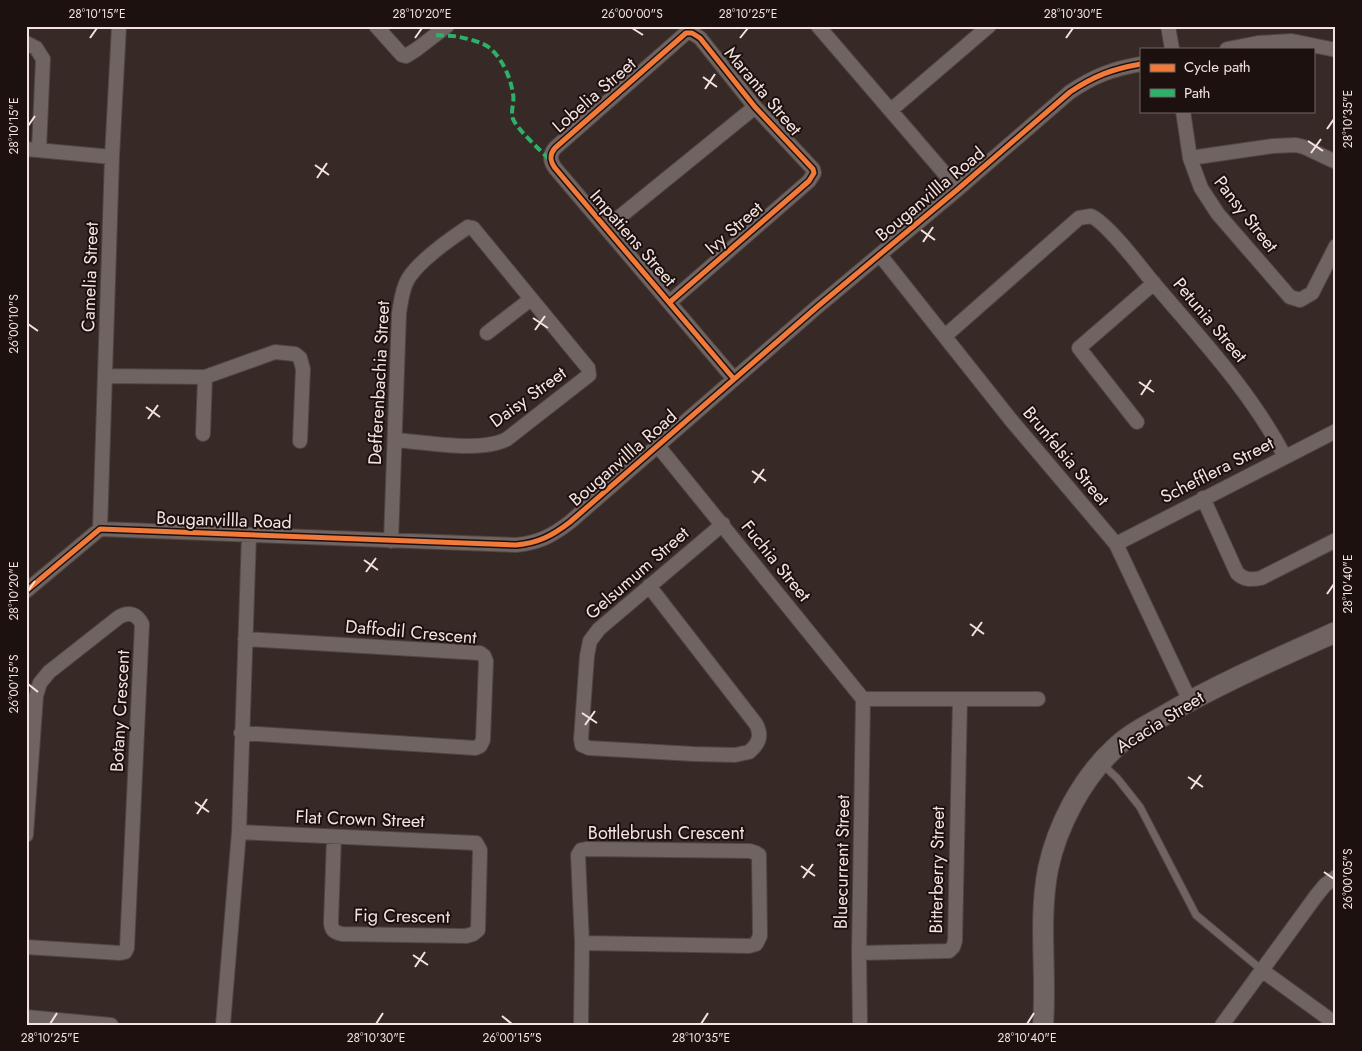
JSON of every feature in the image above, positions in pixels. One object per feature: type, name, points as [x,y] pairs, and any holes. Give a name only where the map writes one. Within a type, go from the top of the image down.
[{"type":"street","name":"Camelia Street","points":[[100,529],[112,157],[119,26]]},
{"type":"street","points":[[376,26],[403,56],[408,56],[447,26]]},
{"type":"street","points":[[818,26],[958,189]]},
{"type":"street","points":[[892,110],[989,26]]},
{"type":"street","points":[[1168,26],[1172,48]]},
{"type":"street","name":"Maranta Street","points":[[686,33],[692,33],[700,38],[755,107],[813,168],[814,173]]},
{"type":"street","name":"Lobelia Street","points":[[551,161],[550,155],[554,148],[686,33]]},
{"type":"street","points":[[1232,48],[1258,43],[1292,41],[1336,50]]},
{"type":"street","points":[[26,43],[36,48],[43,59],[33,149],[112,157]]},
{"type":"street","name":"Bouganvillla Road","points":[[100,529],[516,545],[543,540],[570,522],[1070,92],[1112,70],[1140,64]]},
{"type":"street","points":[[606,228],[755,107]]},
{"type":"street","name":"Pansy Street","points":[[1183,112],[1190,158],[1201,188],[1218,214],[1286,294],[1295,300],[1304,299],[1312,293],[1336,246]]},
{"type":"street","points":[[1190,158],[1273,146],[1296,145],[1336,162]]},
{"type":"street","name":"Impatiens Street","points":[[551,161],[734,379]]},
{"type":"street","name":"Ivy Street","points":[[670,302],[809,181],[814,173]]},
{"type":"street","name":"Petunia Street","points":[[945,336],[1079,218],[1088,215],[1094,217],[1128,252],[1246,393],[1285,457]]},
{"type":"street","name":"Defferenbachia Street","points":[[391,541],[399,313],[403,290],[407,280],[441,247],[469,227],[475,229],[531,299]]},
{"type":"street","name":"Brunfelsia Street","points":[[880,255],[1026,438],[1116,544],[1190,701]]},
{"type":"street","points":[[1137,422],[1079,348],[1154,283]]},
{"type":"street","points":[[487,333],[531,299]]},
{"type":"street","name":"Daisy Street","points":[[395,440],[468,445],[491,445],[501,442],[585,379],[589,373],[587,366],[531,299]]},
{"type":"street","points":[[106,376],[205,377],[266,355],[286,352],[295,354],[300,358],[303,368],[300,441]]},
{"type":"street","points":[[203,434],[205,377]]},
{"type":"street","name":"Schefflera Street","points":[[1116,544],[1336,431]]},
{"type":"street","name":"Fuchia Street","points":[[658,446],[863,699]]},
{"type":"street","points":[[1203,498],[1237,572],[1250,580],[1260,578],[1336,540]]},
{"type":"street","name":"Gelsumum Street","points":[[649,586],[756,724],[760,734],[759,740],[750,752],[736,755],[589,748],[583,746],[581,739],[586,656],[590,641],[599,629],[649,586],[723,524]]},
{"type":"street","points":[[26,591],[100,529]]},
{"type":"street","points":[[224,1025],[238,832],[249,535]]},
{"type":"street","name":"Botany Crescent","points":[[26,835],[36,696],[40,683],[49,672],[119,617],[126,613],[135,615],[142,624],[127,948],[125,952],[120,954],[26,947]]},
{"type":"street","name":"Acacia Street","points":[[1044,1025],[1042,924],[1048,869],[1066,818],[1082,788],[1101,762],[1126,739],[1190,701],[1336,632]]},
{"type":"street","name":"Daffodil Crescent","points":[[241,733],[475,748],[480,746],[483,740],[486,661],[480,653],[245,639]]},
{"type":"street","points":[[863,699],[1038,699]]},
{"type":"street","name":"Bluecurrent Street","points":[[860,1025],[859,953],[863,699]]},
{"type":"street","name":"Bitterberry Street","points":[[859,953],[949,951],[953,947],[955,941],[960,699]]},
{"type":"street","name":"Flat Crown Street","points":[[238,832],[473,842],[478,845]]},
{"type":"street","name":"Fig Crescent","points":[[334,837],[331,925],[332,930],[342,934],[473,934],[478,930],[479,924],[480,850],[478,845]]},
{"type":"street","name":"Bottlebrush Crescent","points":[[583,849],[750,852],[758,854],[760,936],[756,944],[750,946],[582,942],[578,855],[583,849]]},
{"type":"street","points":[[1222,1025],[1316,896],[1336,876]]},
{"type":"street","points":[[581,1025],[582,942]]},
{"type":"street","points":[[1262,971],[1336,1024]]},
{"type":"street","points":[[26,1017],[111,1025]]},
{"type":"lane","points":[[1101,762],[1117,778],[1140,807],[1196,914],[1262,971]]},
{"type":"marked path","points":[[436,35],[456,36],[476,41],[484,44],[495,53],[503,64],[510,82],[514,121],[551,161]]},
{"type":"cycle path","points":[[670,302],[809,181],[814,173],[813,169],[755,107],[700,38],[692,33],[686,33],[555,148],[551,158],[555,168],[734,379]]},
{"type":"cycle path","points":[[26,591],[100,529],[516,545],[531,543],[544,538],[570,522],[817,307],[1070,92],[1104,74],[1140,64]]}]
